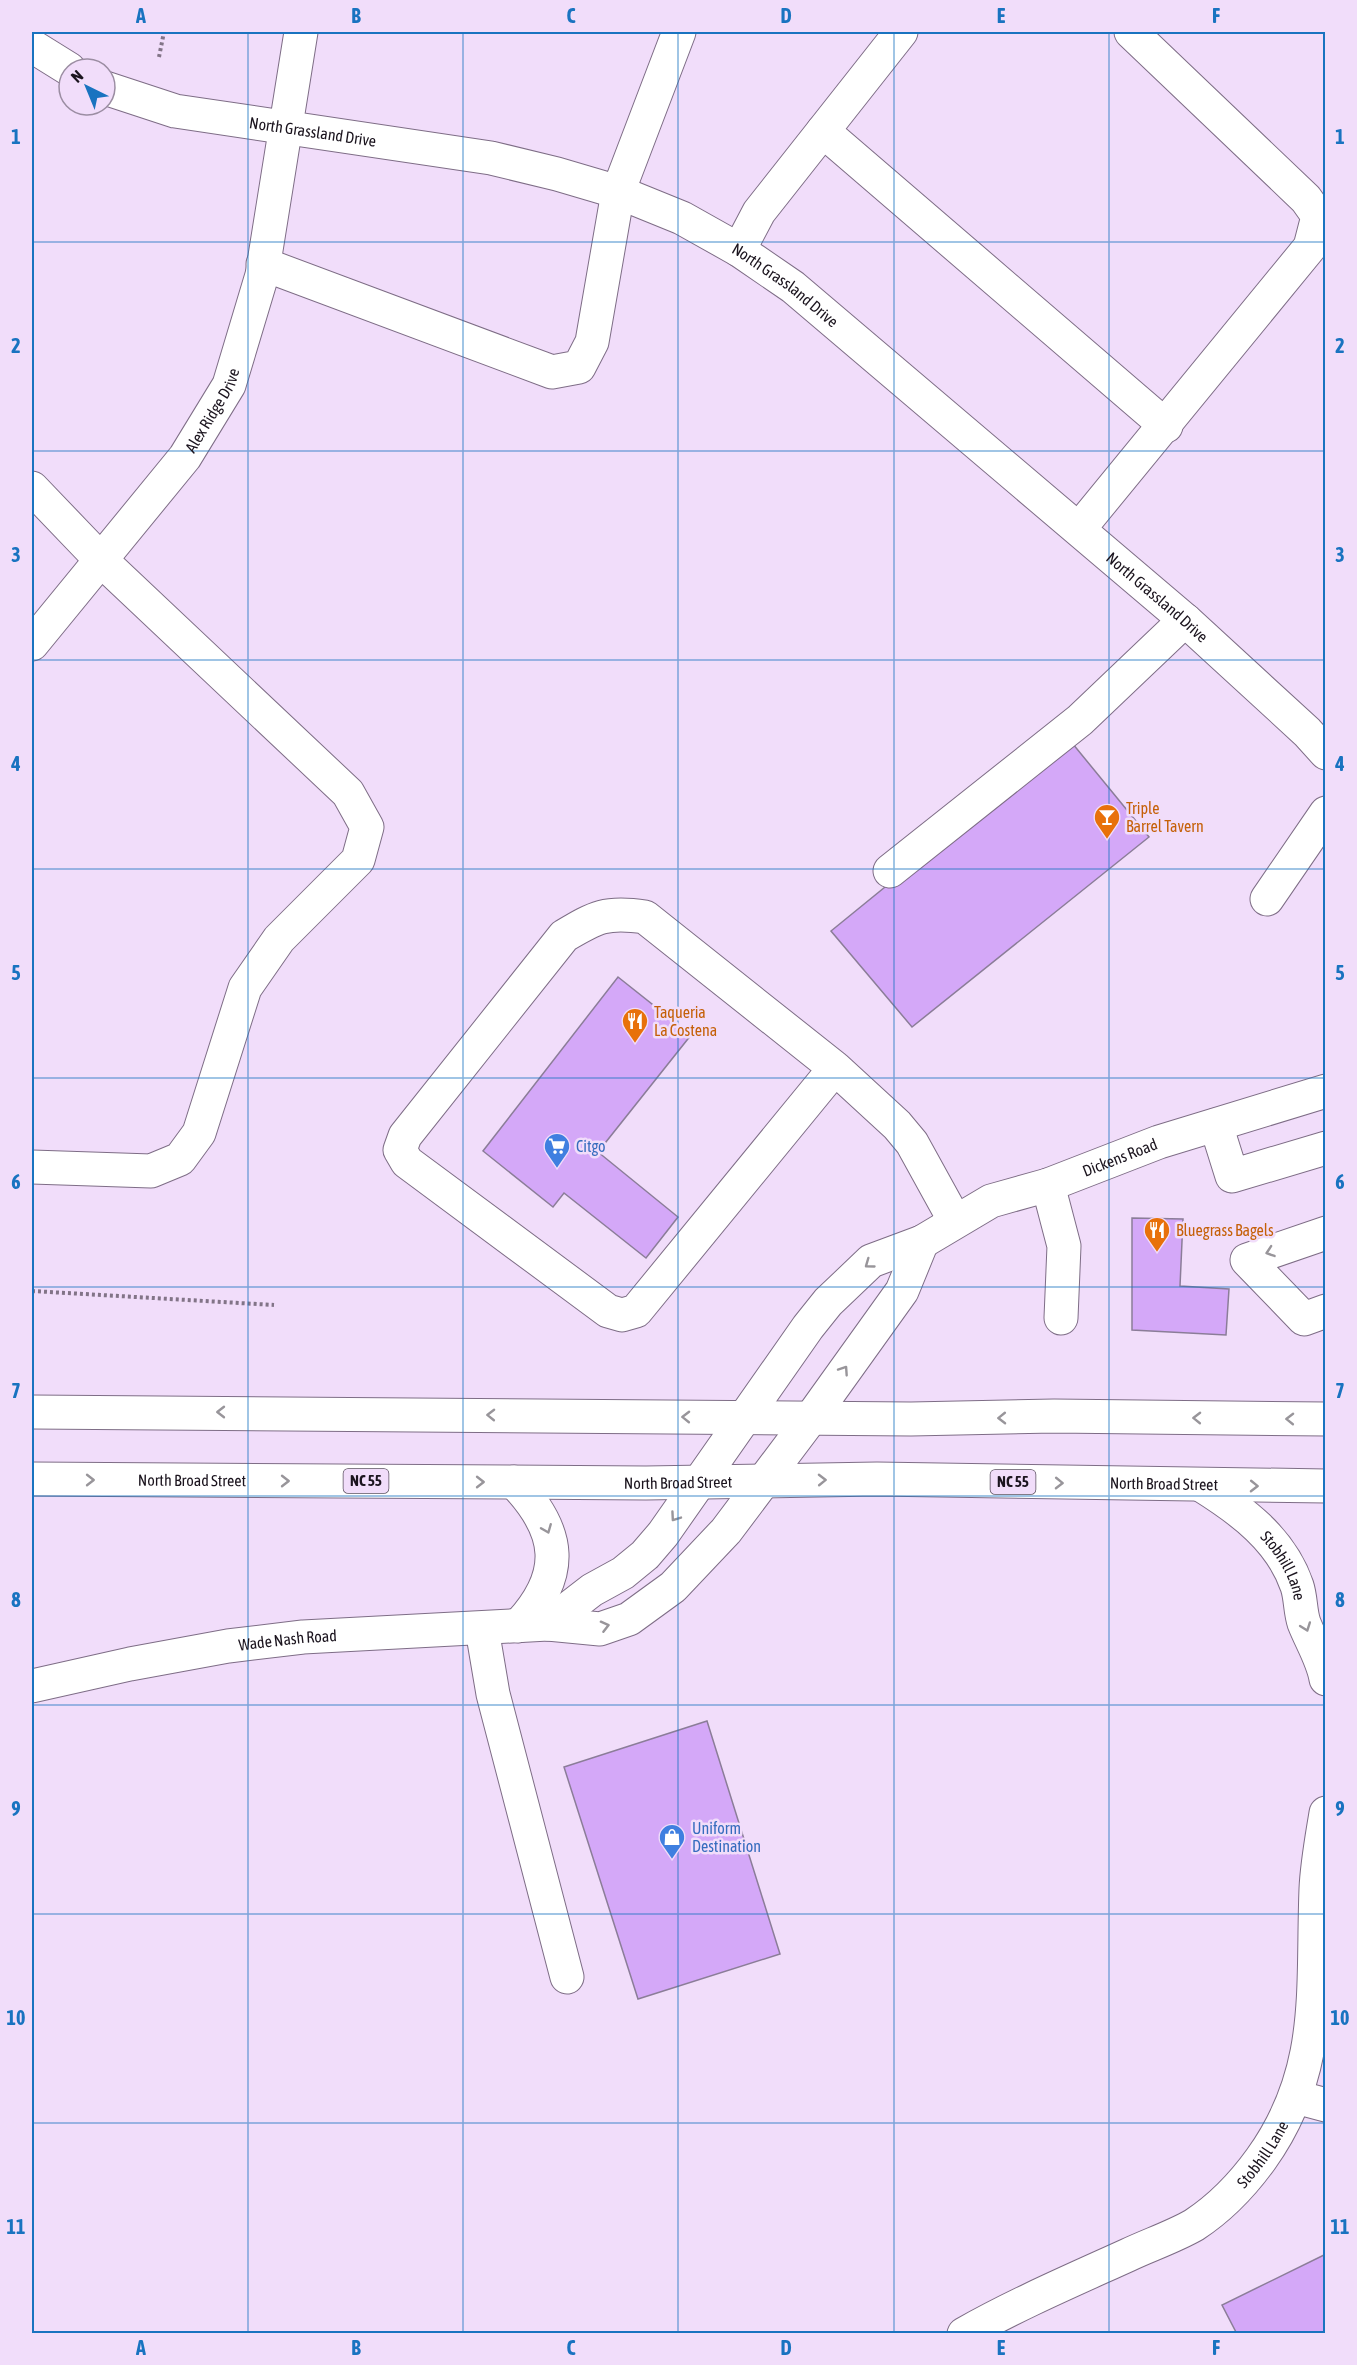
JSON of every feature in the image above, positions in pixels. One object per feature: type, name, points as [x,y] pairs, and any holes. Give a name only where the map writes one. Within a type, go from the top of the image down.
[{"type":"main road","name":"Alex Ridge Drive","points":[[32,644],[40,630],[185,457],[229,385],[262,275],[301,32]]},
{"type":"main road","points":[[263,264],[552,372],[579,367],[591,342],[618,192],[679,32]]},
{"type":"main road","points":[[739,250],[759,212],[901,32]]},
{"type":"main road","points":[[1079,529],[1166,426],[1310,247],[1318,216],[1306,199],[1131,32]]},
{"type":"main road","points":[[32,46],[57,62]]},
{"type":"main road","name":"North Grassland Drive","points":[[117,92],[175,111],[491,158],[618,192],[682,218],[739,250],[793,287],[1185,620],[1299,724],[1326,753]]},
{"type":"main road","points":[[823,131],[1166,426]]},
{"type":"main road","points":[[32,488],[101,560],[348,793],[367,827],[358,860],[279,939],[245,988],[199,1134],[180,1158],[151,1171],[32,1167]]},
{"type":"main road","points":[[891,871],[1080,720],[1185,620]]},
{"type":"main road","points":[[1267,899],[1326,813]]},
{"type":"main road","points":[[835,1068],[636,1311],[622,1315],[608,1311],[407,1162],[400,1150],[405,1136],[564,936],[591,920],[616,913],[645,917],[835,1068],[897,1125],[912,1143],[955,1221]]},
{"type":"main road","name":"Dickens Road","points":[[744,1418],[808,1327],[848,1282],[871,1261],[922,1242],[991,1201],[1048,1185],[1159,1142],[1326,1091]]},
{"type":"main road","points":[[1216,1125],[1232,1176],[1326,1148]]},
{"type":"main road","points":[[1048,1185],[1064,1246],[1061,1318]]},
{"type":"main road","points":[[1326,1233],[1247,1260],[1304,1319],[1326,1311]]},
{"type":"main road","points":[[764,1481],[812,1418],[902,1291],[922,1242]]},
{"type":"main road","points":[[32,1412],[744,1418],[1054,1416],[1326,1419]]},
{"type":"main road","points":[[533,1625],[645,1555],[744,1418]]},
{"type":"main road","name":"North Broad Street","points":[[32,1479],[514,1482],[877,1479],[1326,1486]]},
{"type":"main road","name":"Wade Nash Road","points":[[32,1686],[130,1664],[228,1646],[314,1636],[533,1625],[600,1629],[629,1619],[652,1604],[709,1551],[764,1481]]},
{"type":"main road","points":[[514,1482],[533,1502],[542,1516],[551,1539],[553,1563],[548,1587],[536,1607],[533,1625]]},
{"type":"main road","name":"Stobhill Lane","points":[[1201,1485],[1235,1506],[1275,1545],[1286,1561],[1298,1587],[1303,1620],[1326,1676]]},
{"type":"main road","points":[[482,1629],[493,1694],[567,1977]]},
{"type":"main road","name":"Stobhill Lane","points":[[964,2334],[1014,2322],[1193,2225],[1222,2204],[1251,2174],[1277,2136],[1311,2101],[1306,2067],[1311,2035],[1316,1886],[1326,1813]]},
{"type":"path","points":[[159,57],[164,32]]},
{"type":"path","points":[[32,1291],[274,1305]]},
{"type":"building","points":[[1068,738],[1149,837],[912,1027],[831,931]]},
{"type":"building","points":[[618,977],[691,1035],[598,1152],[678,1217],[646,1258],[564,1193],[553,1207],[483,1151]]},
{"type":"building","name":"Bluegrass Bagels","points":[[1132,1218],[1183,1219],[1180,1286],[1229,1289],[1226,1335],[1132,1330]]},
{"type":"building","name":"Uniform Destination","points":[[707,1721],[780,1954],[638,1999],[564,1767]]},
{"type":"building","points":[[1326,2254],[1326,2334],[1237,2334],[1222,2305]]},
{"type":"place","name":"Triple Barrel Tavern","points":[[1107,840]]},
{"type":"place","name":"Taqueria La Costena","points":[[635,1044]]},
{"type":"place","name":"Citgo","points":[[557,1169]]},
{"type":"place","name":"Bluegrass Bagels","points":[[1157,1253]]},
{"type":"place","name":"Uniform Destination","points":[[672,1860]]}]
